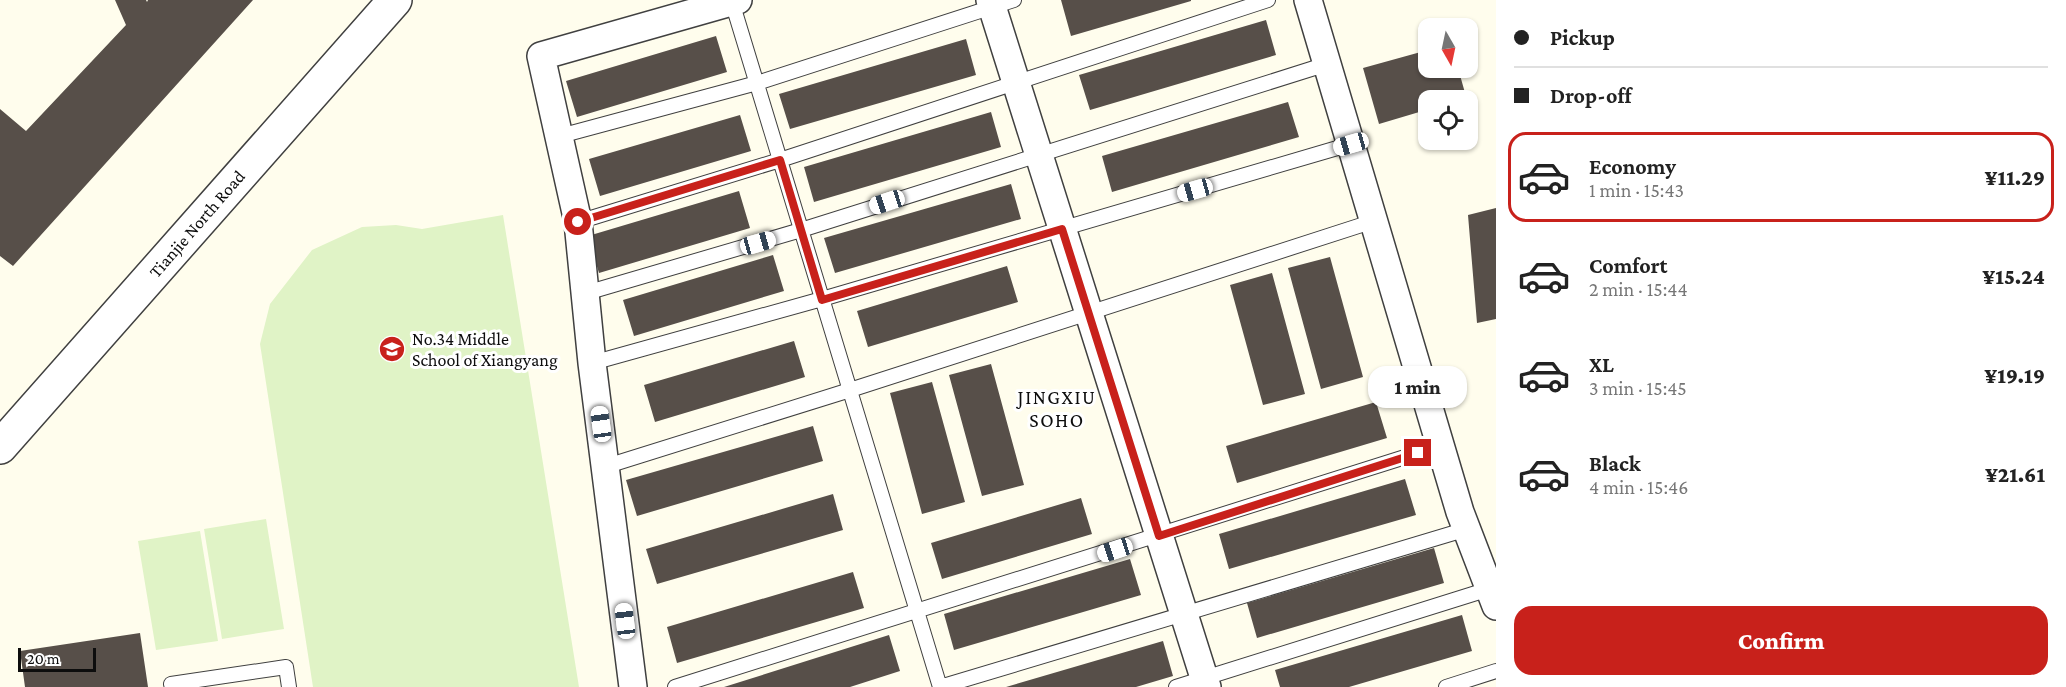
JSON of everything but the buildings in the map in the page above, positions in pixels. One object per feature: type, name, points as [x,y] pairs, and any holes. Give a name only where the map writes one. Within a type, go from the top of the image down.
[{"type":"street","name":"Tianjie North Road","points":[[0,447],[395,0]]},
{"type":"street","points":[[1308,0],[1440,446],[1467,529],[1493,598]]},
{"type":"street","points":[[633,687],[607,466],[592,363],[578,222],[541,56],[735,1]]},
{"type":"street","points":[[999,2],[1016,83],[1205,683]]},
{"type":"lane","points":[[578,222],[780,160],[1268,0]]},
{"type":"lane","points":[[735,1],[780,160],[940,687],[1467,529]]},
{"type":"lane","points":[[560,136],[757,83],[999,2]]},
{"type":"lane","points":[[586,293],[801,230],[1327,64]]},
{"type":"lane","points":[[592,363],[822,300],[1351,144]]},
{"type":"lane","points":[[607,466],[1374,221]]},
{"type":"lane","points":[[675,687],[1440,446]]},
{"type":"lane","points":[[1176,687],[1205,683],[1493,598]]},
{"type":"lane","points":[[172,687],[171,684],[286,666],[289,687]]},
{"type":"lane","points":[[1446,687],[1496,671]]},
{"type":"green space","points":[[503,215],[579,687],[313,687],[260,344],[270,304],[312,250],[362,227],[396,225],[422,229]]},
{"type":"green space","points":[[266,519],[284,629],[222,639],[204,529]]},
{"type":"green space","points":[[200,531],[218,641],[156,650],[138,541]]},
{"type":"place","name":"No.34 Middle School of Xiangyang","points":[[392,349]]},
{"type":"district","name":"JINGXIU SOHO","points":[[1057,408]]},
{"type":"route","points":[[578,222],[780,160],[822,300],[1062,229],[1159,536],[1418,453]]}]
